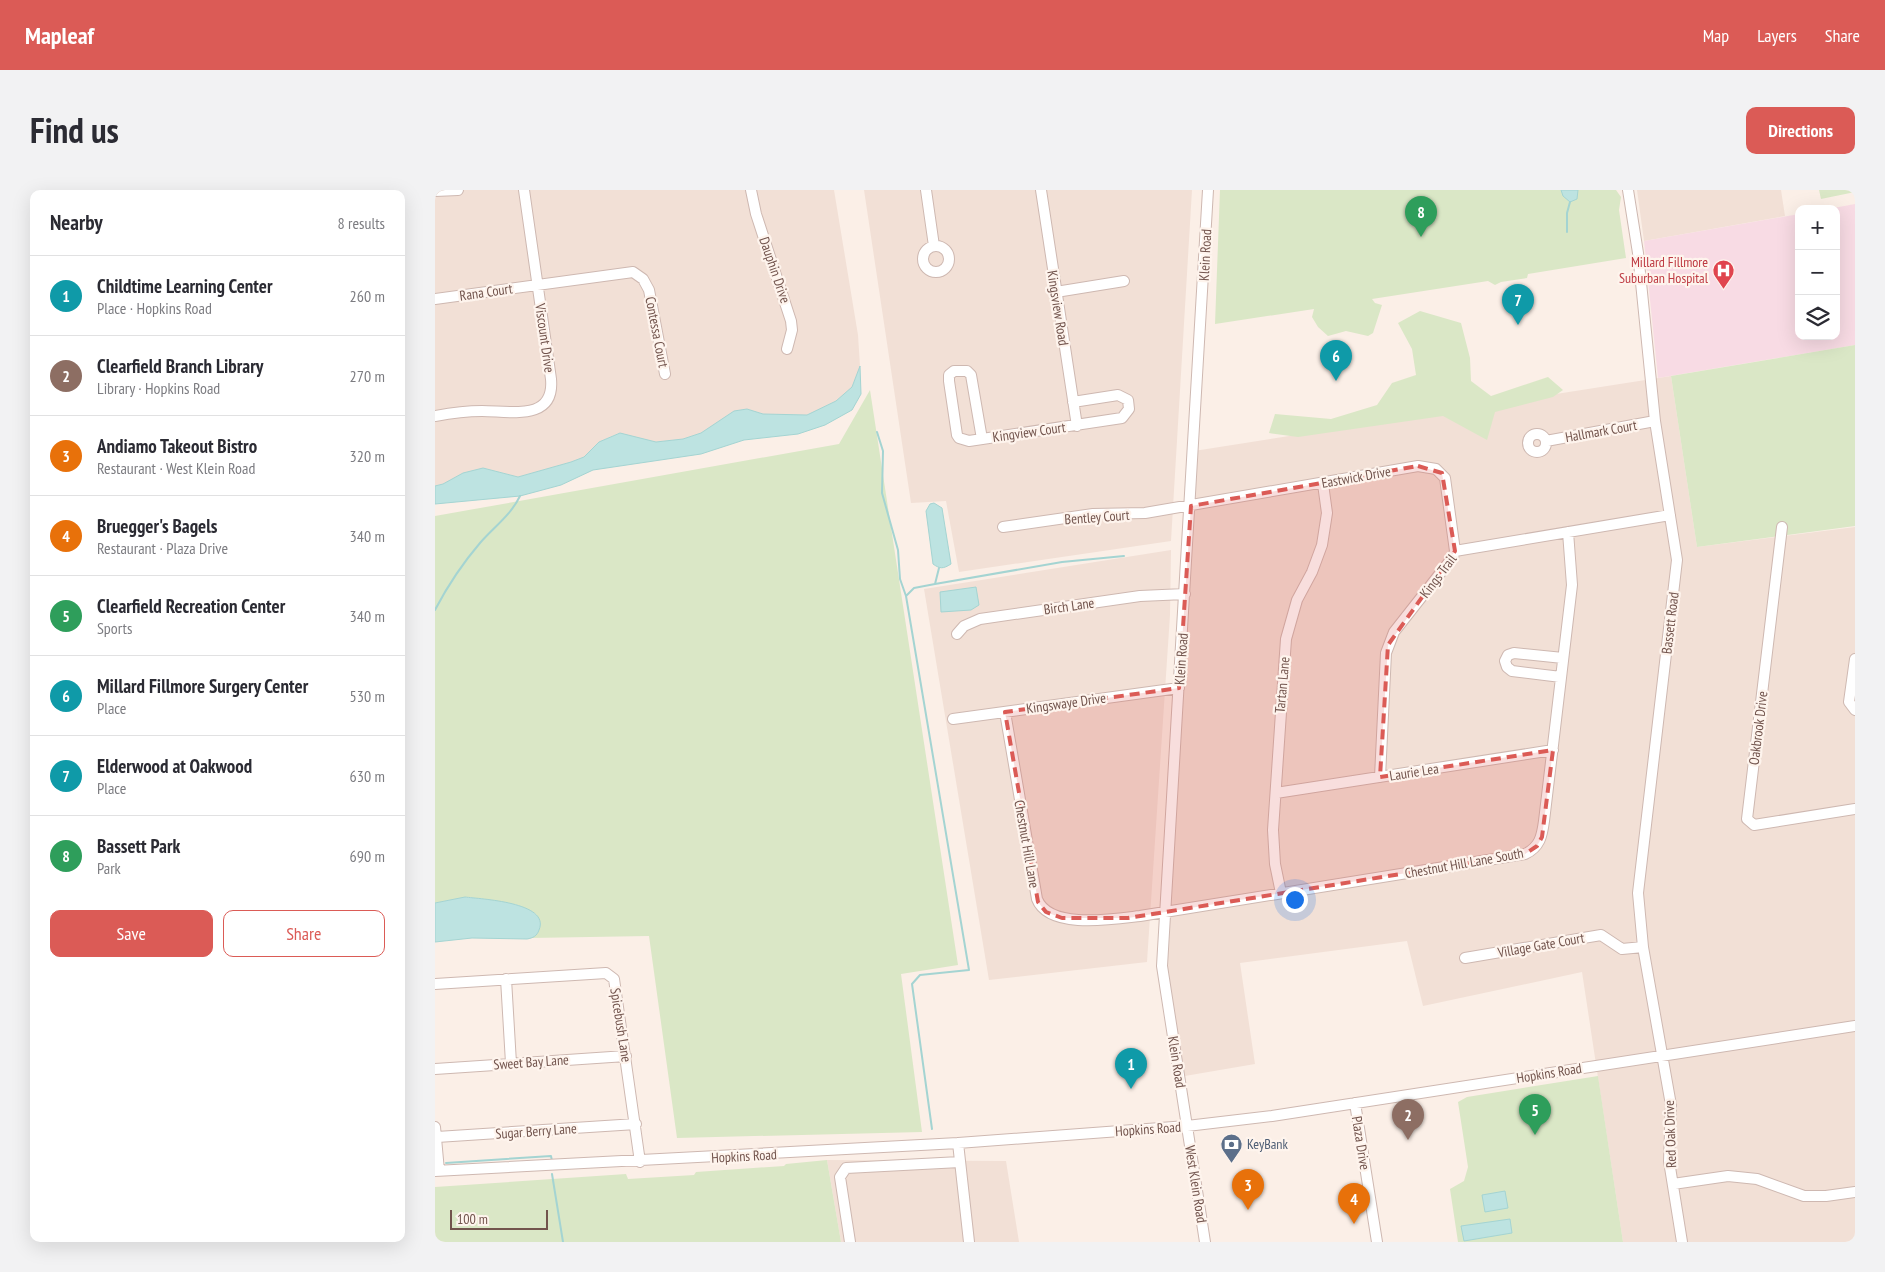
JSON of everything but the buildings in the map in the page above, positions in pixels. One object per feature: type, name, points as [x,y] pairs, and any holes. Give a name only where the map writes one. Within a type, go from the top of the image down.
[{"type":"street","points":[[435,191],[457,190]]},
{"type":"street","name":"Viscount Drive","points":[[435,416],[481,411],[523,413],[536,409],[547,399],[552,385],[524,190]]},
{"type":"street","name":"Dauphin Drive","points":[[751,190],[756,214],[791,321],[793,330],[787,350]]},
{"type":"street","points":[[926,190],[934,246]]},
{"type":"street","name":"Kingsview Road","points":[[1041,190],[1077,426]]},
{"type":"street","name":"Klein Road","points":[[1187,1126],[1162,966],[1191,506],[1208,190]]},
{"type":"street","name":"Bassett Road","points":[[1628,190],[1638,253],[1655,421],[1677,560],[1638,893],[1643,947],[1662,1056]]},
{"type":"street","name":"Contessa Court","points":[[538,284],[627,272],[639,275],[649,290],[665,374]]},
{"type":"street","points":[[1056,292],[1124,281]]},
{"type":"street","name":"Rana Court","points":[[435,299],[538,284]]},
{"type":"street","name":"Kingview Court","points":[[982,439],[971,375],[967,370],[955,371],[949,375],[949,382],[957,435],[963,440],[982,439],[1077,426],[1122,418],[1127,415],[1129,404],[1124,396],[1118,395],[1073,402]]},
{"type":"street","name":"Hallmark Court","points":[[1546,441],[1655,421]]},
{"type":"street","name":"Eastwick Drive","points":[[1191,506],[1418,466],[1436,469],[1445,478],[1455,551]]},
{"type":"street","name":"Tartan Lane","points":[[1281,893],[1273,846],[1286,639],[1297,600],[1312,572],[1322,545],[1327,513],[1323,484]]},
{"type":"street","name":"Bentley Court","points":[[1003,527],[1093,514],[1127,515],[1191,506]]},
{"type":"street","name":"Kings Trail","points":[[1380,777],[1386,653],[1399,626],[1453,557],[1455,551],[1670,515]]},
{"type":"street","name":"Oakbrook Drive","points":[[1782,527],[1747,819],[1754,825],[1855,809]]},
{"type":"street","name":"Chestnut Hill Lane South","points":[[1165,912],[1525,854],[1531,851],[1542,836],[1553,750],[1572,585],[1568,532]]},
{"type":"street","name":"Birch Lane","points":[[957,634],[964,626],[980,619],[1140,596],[1185,594]]},
{"type":"street","points":[[1561,677],[1512,671],[1507,667],[1505,661],[1508,655],[1514,652],[1563,658]]},
{"type":"street","points":[[1855,659],[1849,702],[1855,710]]},
{"type":"street","name":"Kingswaye Drive","points":[[953,719],[1179,688]]},
{"type":"street","name":"Chestnut Hill Lane","points":[[1005,712],[1037,898],[1042,908],[1062,918],[1088,920],[1128,918],[1165,912]]},
{"type":"street","name":"Laurie Lea","points":[[1275,793],[1553,750]]},
{"type":"street","name":"Village Gate Court","points":[[1465,958],[1601,935],[1622,949],[1643,947]]},
{"type":"street","name":"Spicebush Lane","points":[[435,984],[605,973],[614,978],[640,1162]]},
{"type":"street","points":[[506,979],[511,1063]]},
{"type":"street","name":"Hopkins Road","points":[[437,1171],[640,1162],[958,1143],[1187,1126],[1355,1103],[1855,1026]]},
{"type":"street","name":"Sweet Bay Lane","points":[[435,1068],[626,1056]]},
{"type":"street","name":"Red Oak Drive","points":[[1662,1056],[1671,1105],[1669,1154],[1682,1242]]},
{"type":"street","name":"Plaza Drive","points":[[1355,1103],[1377,1242]]},
{"type":"street","name":"Sugar Berry Lane","points":[[436,1132],[635,1124]]},
{"type":"street","name":"West Klein Road","points":[[1187,1126],[1205,1242]]},
{"type":"street","points":[[436,1132],[437,1171]]},
{"type":"street","points":[[958,1143],[969,1242]]},
{"type":"street","points":[[850,1242],[840,1177],[846,1168],[960,1162]]},
{"type":"street","points":[[1673,1184],[1728,1176],[1757,1179],[1804,1196],[1826,1196],[1855,1192]]},
{"type":"highlighted area","points":[[1418,466],[1442,473],[1455,551],[1388,645],[1380,777],[1553,750],[1542,837],[1537,846],[1525,854],[1128,918],[1062,918],[1046,912],[1038,902],[1005,712],[1179,688],[1191,506]]},
{"type":"shaded area","points":[[435,190],[834,190],[858,335],[860,366],[852,387],[836,401],[807,415],[763,414],[747,409],[734,411],[701,433],[683,439],[656,442],[619,433],[599,442],[584,457],[571,462],[518,477],[483,468],[463,473],[443,484],[435,486]]},
{"type":"shaded area","points":[[864,190],[1192,190],[1171,541],[959,572],[946,501],[911,503]]},
{"type":"shaded area","points":[[1637,190],[1781,190],[1785,216],[1644,241]]},
{"type":"shaded area","name":"Millard Fillmore Suburban Hospital","points":[[1855,204],[1855,345],[1658,378],[1644,241],[1795,215],[1795,340],[1840,340],[1840,207]]},
{"type":"shaded area","points":[[1671,376],[1697,547],[1855,527],[1855,1242],[1623,1242],[1582,972],[1423,1006],[1407,941],[1240,963],[1255,1064],[1179,1077],[1162,966],[1194,451]]},
{"type":"shaded area","points":[[1171,550],[1170,615],[1147,962],[989,980],[924,589]]},
{"type":"shaded area","points":[[827,1160],[1006,1161],[1019,1242],[841,1242]]},
{"type":"green space","points":[[1220,190],[1616,190],[1621,197],[1619,210],[1626,258],[1528,274],[1527,278],[1501,282],[1495,285],[1488,281],[1372,299],[1375,303],[1382,305],[1373,333],[1368,336],[1346,331],[1328,336],[1318,327],[1312,317],[1314,309],[1215,324]]},
{"type":"green space","points":[[1819,190],[1855,190],[1855,192],[1821,199]]},
{"type":"green space","points":[[1420,311],[1461,323],[1470,358],[1471,381],[1491,396],[1548,377],[1563,390],[1553,397],[1495,412],[1487,440],[1443,416],[1298,437],[1269,433],[1275,414],[1331,419],[1377,405],[1392,383],[1416,375],[1412,349],[1398,323]]},
{"type":"green space","points":[[1855,345],[1855,526],[1697,547],[1671,376]]},
{"type":"green space","points":[[870,390],[958,965],[901,974],[922,1132],[677,1138],[649,936],[530,938],[537,934],[540,927],[536,914],[518,905],[468,897],[435,903],[435,516],[839,444]]},
{"type":"green space","points":[[1598,1076],[1623,1242],[1458,1242],[1450,1189],[1464,1181],[1468,1167],[1458,1102],[1467,1097]]},
{"type":"green space","points":[[827,1160],[841,1242],[435,1242],[435,1187],[626,1174],[628,1179],[694,1175],[696,1172],[784,1166],[786,1164]]},
{"type":"water","points":[[1561,190],[1578,190],[1577,199],[1570,202],[1563,196]]},
{"type":"water","points":[[860,366],[861,394],[852,410],[825,425],[798,434],[744,440],[701,454],[593,470],[561,485],[520,496],[435,504],[435,486],[443,484],[463,473],[483,468],[518,477],[584,457],[599,442],[620,433],[656,442],[683,439],[701,433],[734,411],[747,409],[763,414],[807,415],[836,401],[852,387]]},
{"type":"water","points":[[934,503],[942,508],[951,564],[944,568],[933,564],[926,511],[930,504]]},
{"type":"water","points":[[976,587],[979,605],[971,610],[941,612],[940,592]]},
{"type":"water","points":[[465,897],[498,901],[525,908],[535,913],[540,921],[539,930],[535,936],[527,939],[472,938],[435,942],[435,903]]},
{"type":"water","points":[[1505,1191],[1508,1208],[1485,1212],[1482,1195]]},
{"type":"water","points":[[1510,1219],[1512,1233],[1464,1241],[1461,1226]]},
{"type":"waterway","points":[[1567,232],[1567,213],[1570,202]]},
{"type":"waterway","points":[[877,432],[883,451],[882,493],[898,550],[900,579],[906,596]]},
{"type":"waterway","points":[[435,610],[450,583],[467,559],[507,515],[520,496]]},
{"type":"waterway","points":[[932,1129],[912,984],[920,975],[969,970],[906,596],[914,588],[935,584],[1062,562],[1124,556]]},
{"type":"waterway","points":[[935,584],[939,568]]},
{"type":"waterway","points":[[446,1163],[551,1156],[552,1161]]},
{"type":"waterway","points":[[552,1174],[563,1242]]},
{"type":"place","name":"Bassett Park","points":[[1421,237]]},
{"type":"place","name":"Millard Fillmore Suburban Hospital","points":[[1724,289]]},
{"type":"place","name":"Elderwood at Oakwood","points":[[1518,325]]},
{"type":"place","name":"Millard Fillmore Surgery Center","points":[[1336,381]]},
{"type":"place","name":"Childtime Learning Center","points":[[1131,1089]]},
{"type":"place","name":"Clearfield Recreation Center","points":[[1535,1135]]},
{"type":"place","name":"Clearfield Branch Library","points":[[1408,1140]]},
{"type":"place","name":"KeyBank","points":[[1231,1163]]},
{"type":"place","name":"Andiamo Takeout Bistro","points":[[1248,1210]]},
{"type":"place","name":"Bruegger's Bagels","points":[[1354,1224]]}]
